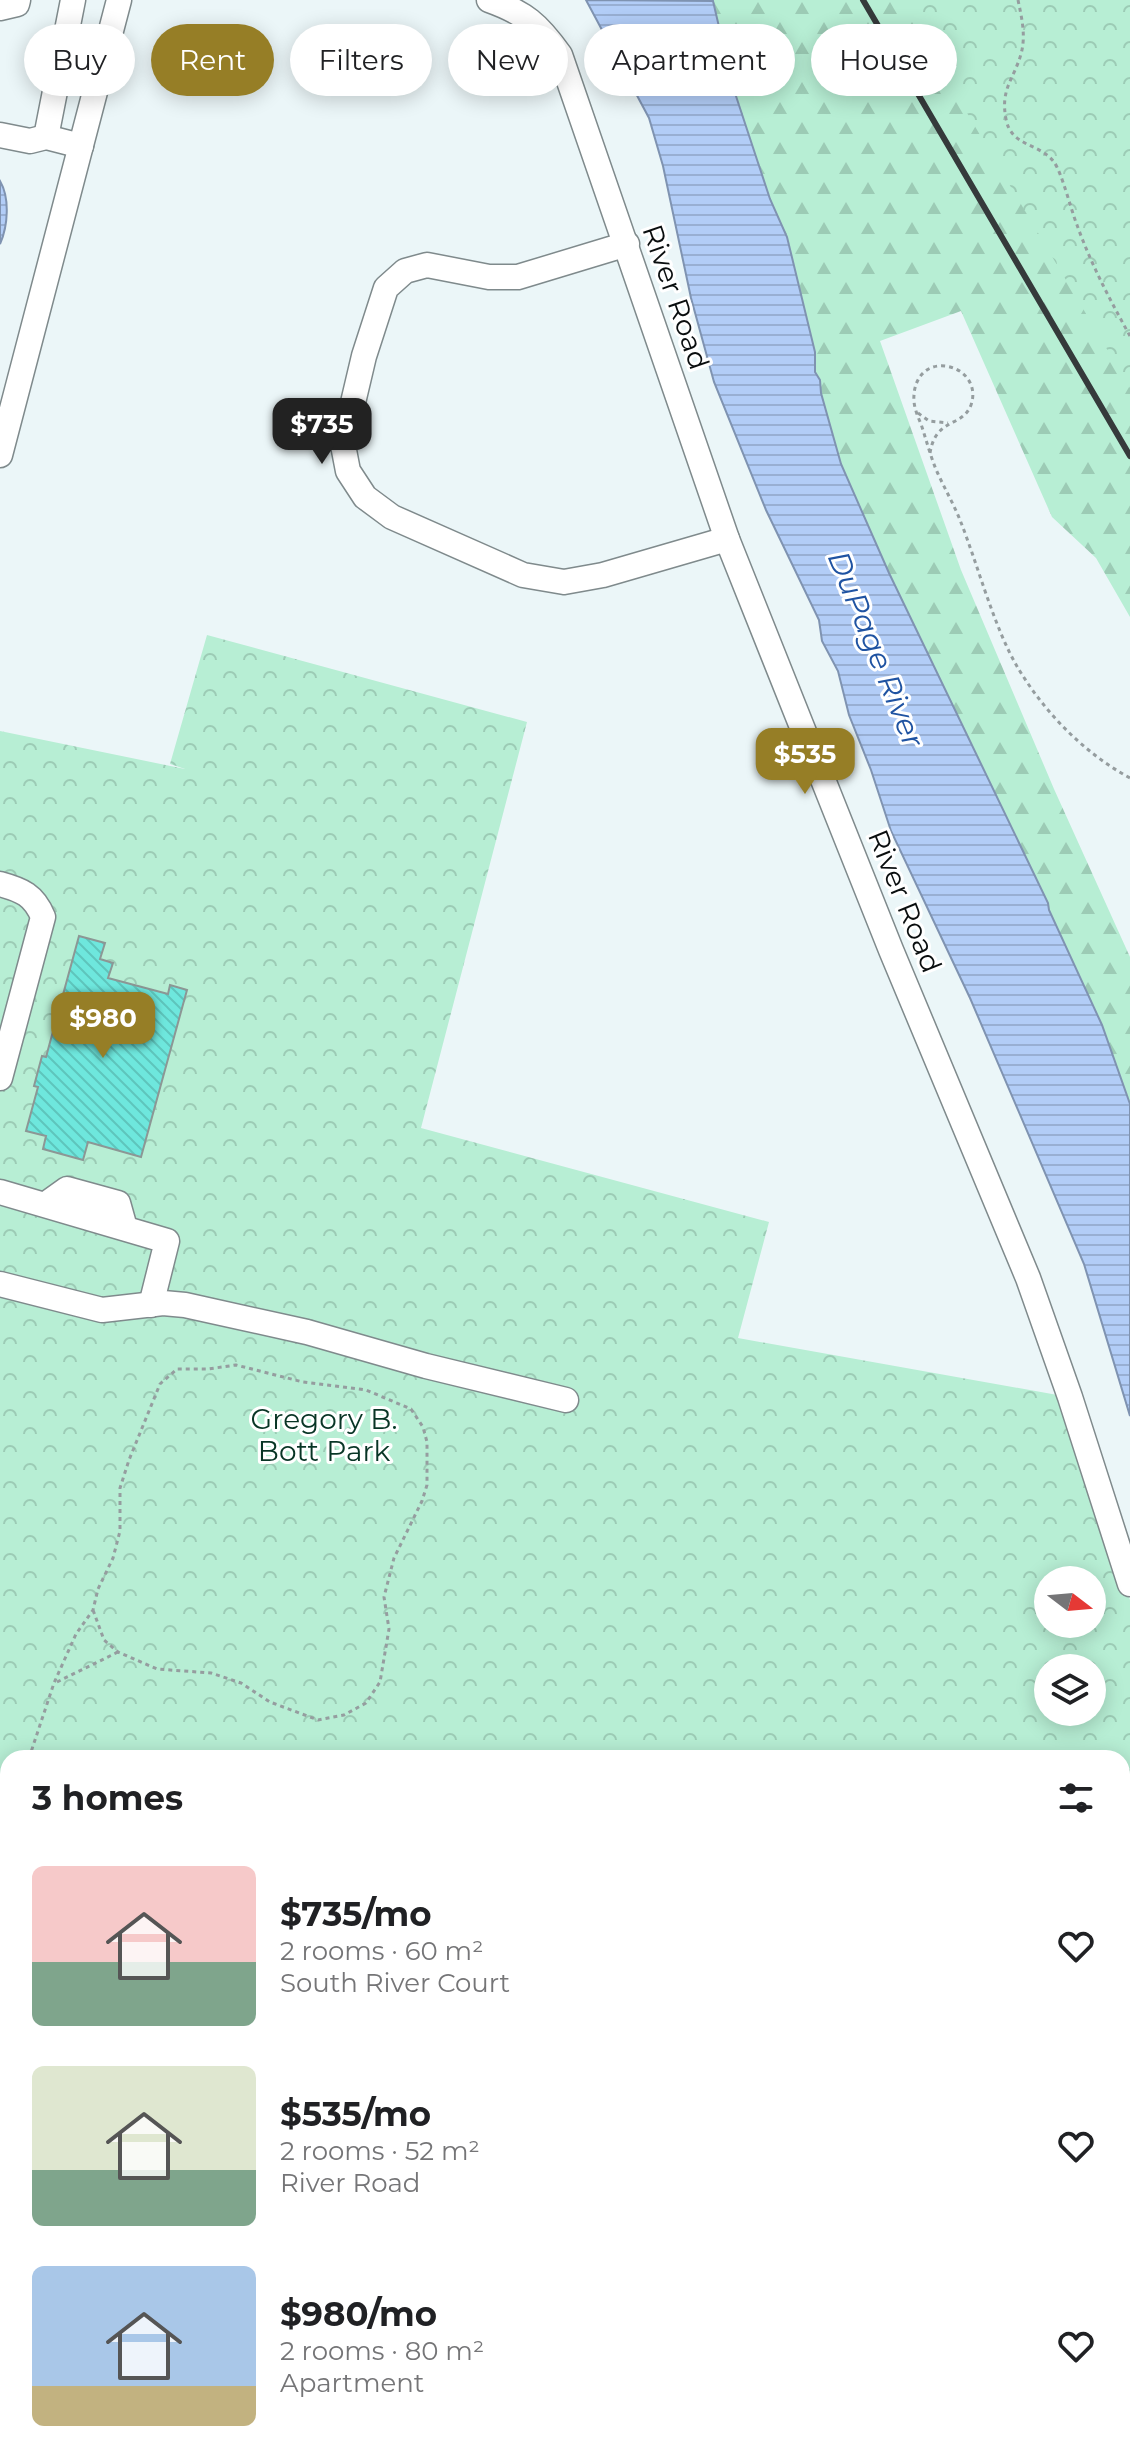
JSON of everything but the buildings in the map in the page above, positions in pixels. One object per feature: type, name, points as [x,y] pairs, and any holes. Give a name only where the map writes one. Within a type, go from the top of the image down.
[{"type":"street","points":[[0,8],[17,4],[18,0]]},
{"type":"street","points":[[46,137],[73,0]]},
{"type":"street","points":[[0,455],[119,0]]},
{"type":"street","name":"River Road","points":[[489,0],[510,7],[540,26],[560,55],[727,539],[903,979],[1028,1278],[1130,1584]]},
{"type":"street","points":[[0,135],[30,141],[46,137],[81,146]]},
{"type":"street","points":[[627,244],[518,277],[489,277],[427,265],[405,271],[386,288],[364,356],[343,445],[348,471],[365,497],[392,517],[523,575],[564,582],[603,575],[727,539]]},
{"type":"street","points":[[0,884],[20,889],[36,900],[43,917],[0,1078]]},
{"type":"street","points":[[0,1192],[46,1204],[67,1189],[118,1203],[125,1228],[167,1241],[151,1305]]},
{"type":"street","points":[[0,1284],[102,1310],[185,1305],[307,1332],[426,1366],[566,1400]]},
{"type":"path","points":[[1018,0],[1024,30],[1021,56],[1010,77],[1004,100],[1006,121],[1014,137],[1054,161],[1084,244],[1109,300],[1130,336]]},
{"type":"path","points":[[930,453],[936,433],[968,411],[972,401],[971,385],[965,374],[954,367],[936,365],[923,372],[915,383],[915,411],[930,453],[960,518],[1017,667],[1069,734],[1101,762],[1130,778]]},
{"type":"path","points":[[915,411],[929,421],[949,423]]},
{"type":"path","points":[[32,1750],[54,1683],[76,1634],[93,1610],[98,1589],[113,1558],[120,1531],[120,1488],[129,1460],[160,1384],[177,1369],[236,1365],[303,1382],[366,1390],[411,1409],[423,1427],[427,1442],[427,1485],[394,1558],[384,1597],[389,1629],[386,1657],[380,1682],[366,1703],[344,1715],[318,1720],[270,1702],[241,1683],[211,1673],[157,1669],[118,1652],[104,1640],[93,1610]]},
{"type":"path","points":[[54,1683],[118,1652]]},
{"type":"green space","points":[[713,0],[1130,0],[1130,617],[1096,558],[1052,517],[961,311],[880,341],[961,570],[1054,789],[1130,957],[1130,1104],[1102,1025],[1048,903],[889,573],[841,464],[820,380],[815,372],[815,352],[787,237],[770,199],[736,96],[795,96],[795,24],[719,24]]},
{"type":"green space","points":[[900,0],[1130,0],[1130,388],[957,96],[957,24],[914,24]]},
{"type":"green space","name":"Gregory B. Bott Park","points":[[207,635],[527,722],[421,1128],[769,1222],[738,1338],[1063,1396],[1130,1600],[1130,1750],[0,1750],[0,731],[185,769],[170,764]]},
{"type":"water","points":[[586,0],[713,1],[718,24],[599,24]]},
{"type":"water","name":"DuPage River","points":[[637,96],[736,96],[770,199],[787,237],[815,352],[815,372],[820,380],[841,464],[889,573],[1048,903],[1102,1025],[1130,1104],[1130,1416],[1084,1264],[970,998],[891,831],[849,715],[838,671],[822,641],[819,620],[766,510],[714,382],[649,118]]},
{"type":"water","points":[[0,181],[7,212],[0,244]]},
{"type":"railway","points":[[863,0],[1130,456]]}]
